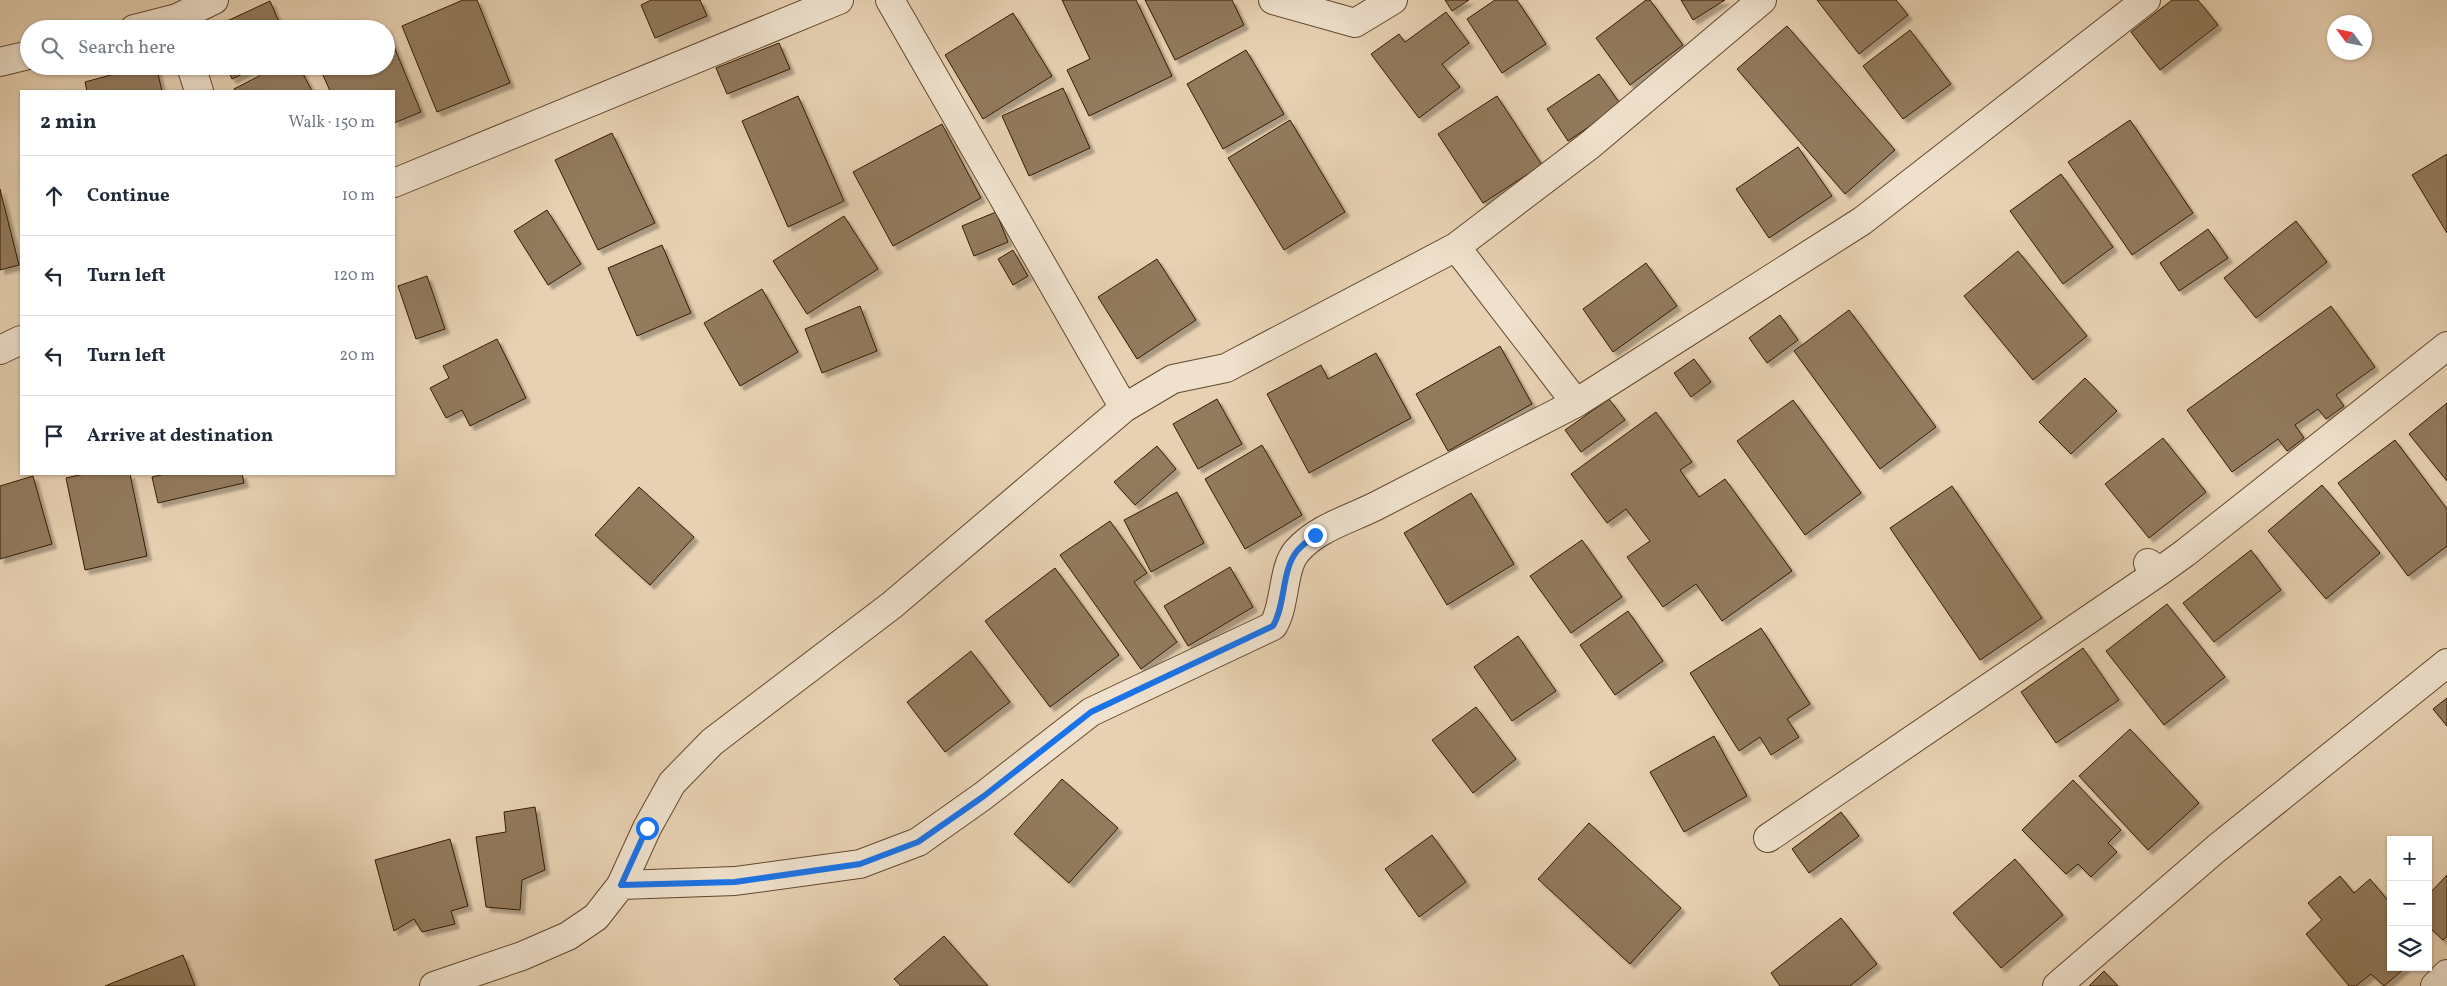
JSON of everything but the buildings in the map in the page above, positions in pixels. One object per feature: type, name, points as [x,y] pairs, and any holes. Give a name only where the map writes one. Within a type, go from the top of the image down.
[{"type":"street","points":[[163,20],[214,0]]},
{"type":"street","points":[[395,183],[839,0]]},
{"type":"street","points":[[890,0],[1124,408]]},
{"type":"street","points":[[1273,0],[1355,23],[1393,0]]},
{"type":"street","points":[[434,986],[522,956],[568,936],[596,917],[621,885],[647,828],[672,784],[712,742],[892,605],[1124,408],[1173,379],[1226,368],[1456,247],[1590,145],[1762,0]]},
{"type":"street","points":[[621,885],[735,882],[840,867],[860,864],[918,842],[984,796],[1091,712],[1273,626],[1280,614],[1285,580],[1296,552],[1315,535],[1364,512],[1576,403],[1862,221],[2146,0]]},
{"type":"street","points":[[0,62],[20,57]]},
{"type":"street","points":[[195,75],[199,90]]},
{"type":"street","points":[[1456,247],[1576,403]]},
{"type":"street","points":[[0,350],[20,340]]},
{"type":"street","points":[[1768,838],[2154,567],[2447,346]]},
{"type":"street","points":[[2057,986],[2217,848],[2447,663]]},
{"type":"street","points":[[2434,986],[2447,974]]},
{"type":"route","points":[[647,828],[621,885],[735,882],[860,864],[918,842],[984,796],[1091,712],[1273,626],[1280,614],[1285,580],[1296,552],[1315,535]]}]
